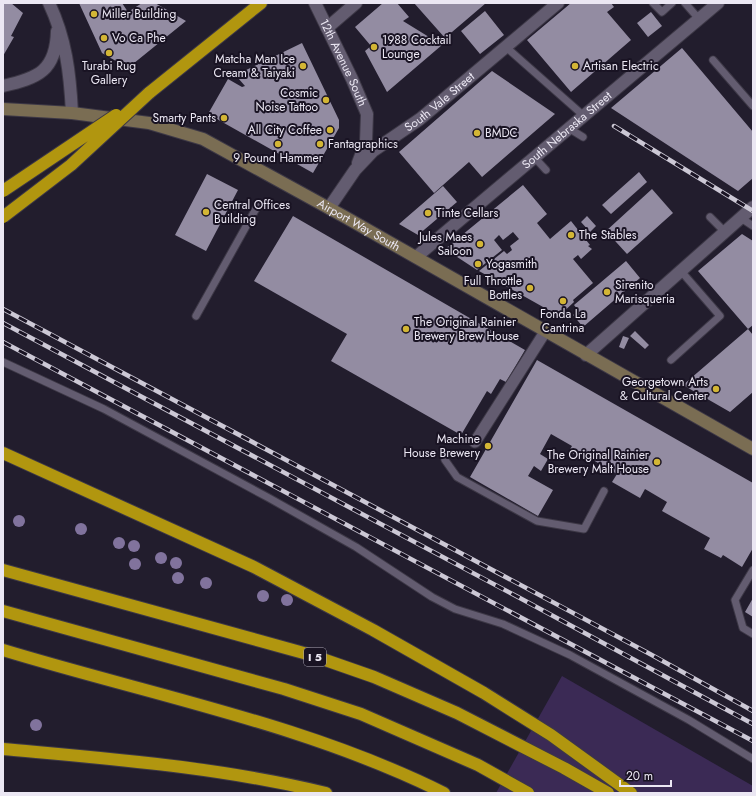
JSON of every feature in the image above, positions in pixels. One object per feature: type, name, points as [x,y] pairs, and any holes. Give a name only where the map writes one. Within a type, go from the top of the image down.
[{"type":"highway","points":[[3,217],[71,164],[149,93],[261,3]]},
{"type":"highway","points":[[3,191],[149,93]]},
{"type":"highway","points":[[3,453],[254,567],[373,630],[484,693],[551,735],[631,793]]},
{"type":"highway","name":"I 5","points":[[3,570],[303,653],[374,677],[457,713],[564,768],[608,793]]},
{"type":"highway","points":[[3,611],[284,688],[361,714],[478,765],[528,793]]},
{"type":"highway","points":[[3,650],[337,746],[406,774],[444,793]]},
{"type":"highway","points":[[3,654],[32,658]]},
{"type":"highway","points":[[3,749],[162,764],[280,782],[326,793]]},
{"type":"main road","name":"Airport Way South","points":[[3,109],[72,112],[149,123],[202,138],[416,257],[545,332],[752,448]]},
{"type":"street","name":"12th Avenue South","points":[[315,3],[367,114],[366,142],[355,170]]},
{"type":"street","points":[[327,28],[356,3]]},
{"type":"street","name":"South Vale Street","points":[[329,208],[355,170],[373,151],[420,119],[558,3]]},
{"type":"street","name":"South Nebraska Street","points":[[416,257],[718,3]]},
{"type":"street","points":[[49,4],[58,20],[67,52],[72,112]]},
{"type":"street","points":[[3,86],[25,81],[38,75],[49,64],[57,49],[58,20]]},
{"type":"street","points":[[586,355],[680,270],[753,207]]},
{"type":"street","points":[[475,442],[545,332]]},
{"type":"lane","points":[[653,3],[662,12],[672,3]]},
{"type":"lane","points":[[685,3],[699,20]]},
{"type":"lane","points":[[506,47],[584,116]]},
{"type":"lane","points":[[713,60],[753,106]]},
{"type":"lane","points":[[570,129],[583,137]]},
{"type":"lane","points":[[535,158],[546,170]]},
{"type":"lane","points":[[196,316],[258,205]]},
{"type":"lane","points":[[710,217],[725,232]]},
{"type":"lane","points":[[741,218],[753,226]]},
{"type":"lane","points":[[671,360],[720,316],[680,270]]},
{"type":"lane","points":[[3,362],[104,409],[262,495],[356,547],[432,597],[450,606],[503,624],[570,655],[689,720],[753,759]]},
{"type":"lane","points":[[445,460],[458,477],[537,521],[584,529],[604,491]]},
{"type":"lane","points":[[753,570],[735,600],[743,628],[753,634]]},
{"type":"shaded area","points":[[562,676],[753,786],[753,793],[496,793]]},
{"type":"building","points":[[3,3],[11,3],[23,13],[11,36],[14,37],[3,56]]},
{"type":"building","points":[[79,3],[122,3],[128,12],[142,3],[155,3],[186,21],[128,68],[102,53]]},
{"type":"building","points":[[383,3],[397,3],[409,17],[403,21],[442,45],[387,92],[365,51],[371,46],[355,27]]},
{"type":"building","points":[[414,3],[486,3],[445,38]]},
{"type":"building","name":"Artisan Electric","points":[[571,3],[611,3],[614,7],[607,12],[631,40],[571,92],[527,40]]},
{"type":"building","points":[[485,11],[504,35],[480,54],[461,31]]},
{"type":"building","points":[[651,12],[662,26],[648,37],[637,23]]},
{"type":"building","points":[[302,43],[339,120],[339,128],[313,173],[208,114],[228,79],[242,87],[245,86],[238,78],[242,72]]},
{"type":"building","points":[[682,48],[753,132],[753,178],[738,191],[611,108]]},
{"type":"building","name":"BMDC","points":[[492,71],[555,114],[482,177],[469,162],[434,193],[399,152]]},
{"type":"building","points":[[639,172],[647,182],[611,214],[602,205]]},
{"type":"building","name":"Central Offices Building","points":[[207,174],[238,190],[206,251],[175,235]]},
{"type":"building","points":[[523,185],[547,214],[537,223],[550,239],[571,221],[590,245],[588,246],[592,249],[581,259],[578,255],[573,259],[593,283],[573,300],[574,302],[559,316],[479,271],[504,251],[507,254],[512,250],[510,246],[519,239],[513,232],[503,240],[499,235],[494,240],[502,250],[477,270],[445,249]]},
{"type":"building","name":"Tinte Cellars","points":[[443,186],[457,202],[418,235],[399,224]]},
{"type":"building","points":[[652,189],[673,213],[627,254],[606,231]]},
{"type":"building","name":"The Original Rainier Brewery Brew House","points":[[293,216],[525,350],[506,382],[500,379],[491,394],[487,391],[461,435],[331,361],[347,334],[254,281]]},
{"type":"building","points":[[587,216],[596,226],[590,232],[581,222]]},
{"type":"building","points":[[742,234],[753,241],[753,325],[748,329],[698,271]]},
{"type":"building","name":"Sirenito Marisqueria","points":[[626,261],[640,278],[583,327],[573,315],[578,310],[574,305]]},
{"type":"building","points":[[748,329],[753,335],[753,392],[730,412],[683,385]]},
{"type":"building","points":[[635,331],[649,345],[645,349],[630,336]]},
{"type":"building","points":[[623,336],[629,338],[624,349],[619,347]]},
{"type":"building","name":"The Original Rainier Brewery Malt House","points":[[537,360],[753,483],[753,548],[742,567],[723,555],[721,558],[704,549],[710,538],[662,511],[667,502],[645,489],[640,498],[612,482],[617,474],[576,450],[574,454],[569,451],[572,446],[551,434],[540,454],[548,459],[541,471],[534,466],[528,476],[553,490],[538,516],[470,477]]},
{"type":"building","points":[[753,598],[753,617],[745,612]]},
{"type":"railway","points":[[614,126],[753,211]]},
{"type":"railway","points":[[3,309],[650,654],[753,711]]},
{"type":"railway","points":[[3,323],[753,724]]},
{"type":"railway","points":[[3,342],[753,741]]},
{"type":"place","name":"Miller Building","points":[[94,14]]},
{"type":"place","name":"Vo Ca Phe","points":[[104,38]]},
{"type":"place","name":"1988 Cocktail Lounge","points":[[374,47]]},
{"type":"place","name":"Turabi Rug Gallery","points":[[109,53]]},
{"type":"place","name":"Matcha Man Ice Cream & Taiyaki","points":[[303,66]]},
{"type":"place","name":"Artisan Electric","points":[[575,66]]},
{"type":"place","name":"Cosmic Noise Tattoo","points":[[326,100]]},
{"type":"place","name":"Smarty Pants","points":[[224,118]]},
{"type":"place","name":"All City Coffee","points":[[330,130]]},
{"type":"place","name":"BMDC","points":[[477,133]]},
{"type":"place","name":"9 Pound Hammer","points":[[278,144]]},
{"type":"place","name":"Fantagraphics","points":[[320,144]]},
{"type":"place","name":"Central Offices Building","points":[[206,212]]},
{"type":"place","name":"Tinte Cellars","points":[[428,213]]},
{"type":"place","name":"The Stables","points":[[571,235]]},
{"type":"place","name":"Jules Maes Saloon","points":[[480,244]]},
{"type":"place","name":"Yogasmith","points":[[478,264]]},
{"type":"place","name":"Full Throttle Bottles","points":[[530,288]]},
{"type":"place","name":"Sirenito Marisqueria","points":[[607,292]]},
{"type":"place","name":"Fonda La Cantrina","points":[[563,301]]},
{"type":"place","name":"The Original Rainier Brewery Brew House","points":[[406,329]]},
{"type":"place","name":"Georgetown Arts & Cultural Center","points":[[716,389]]},
{"type":"place","name":"Machine House Brewery","points":[[488,446]]},
{"type":"place","name":"The Original Rainier Brewery Malt House","points":[[657,462]]}]
